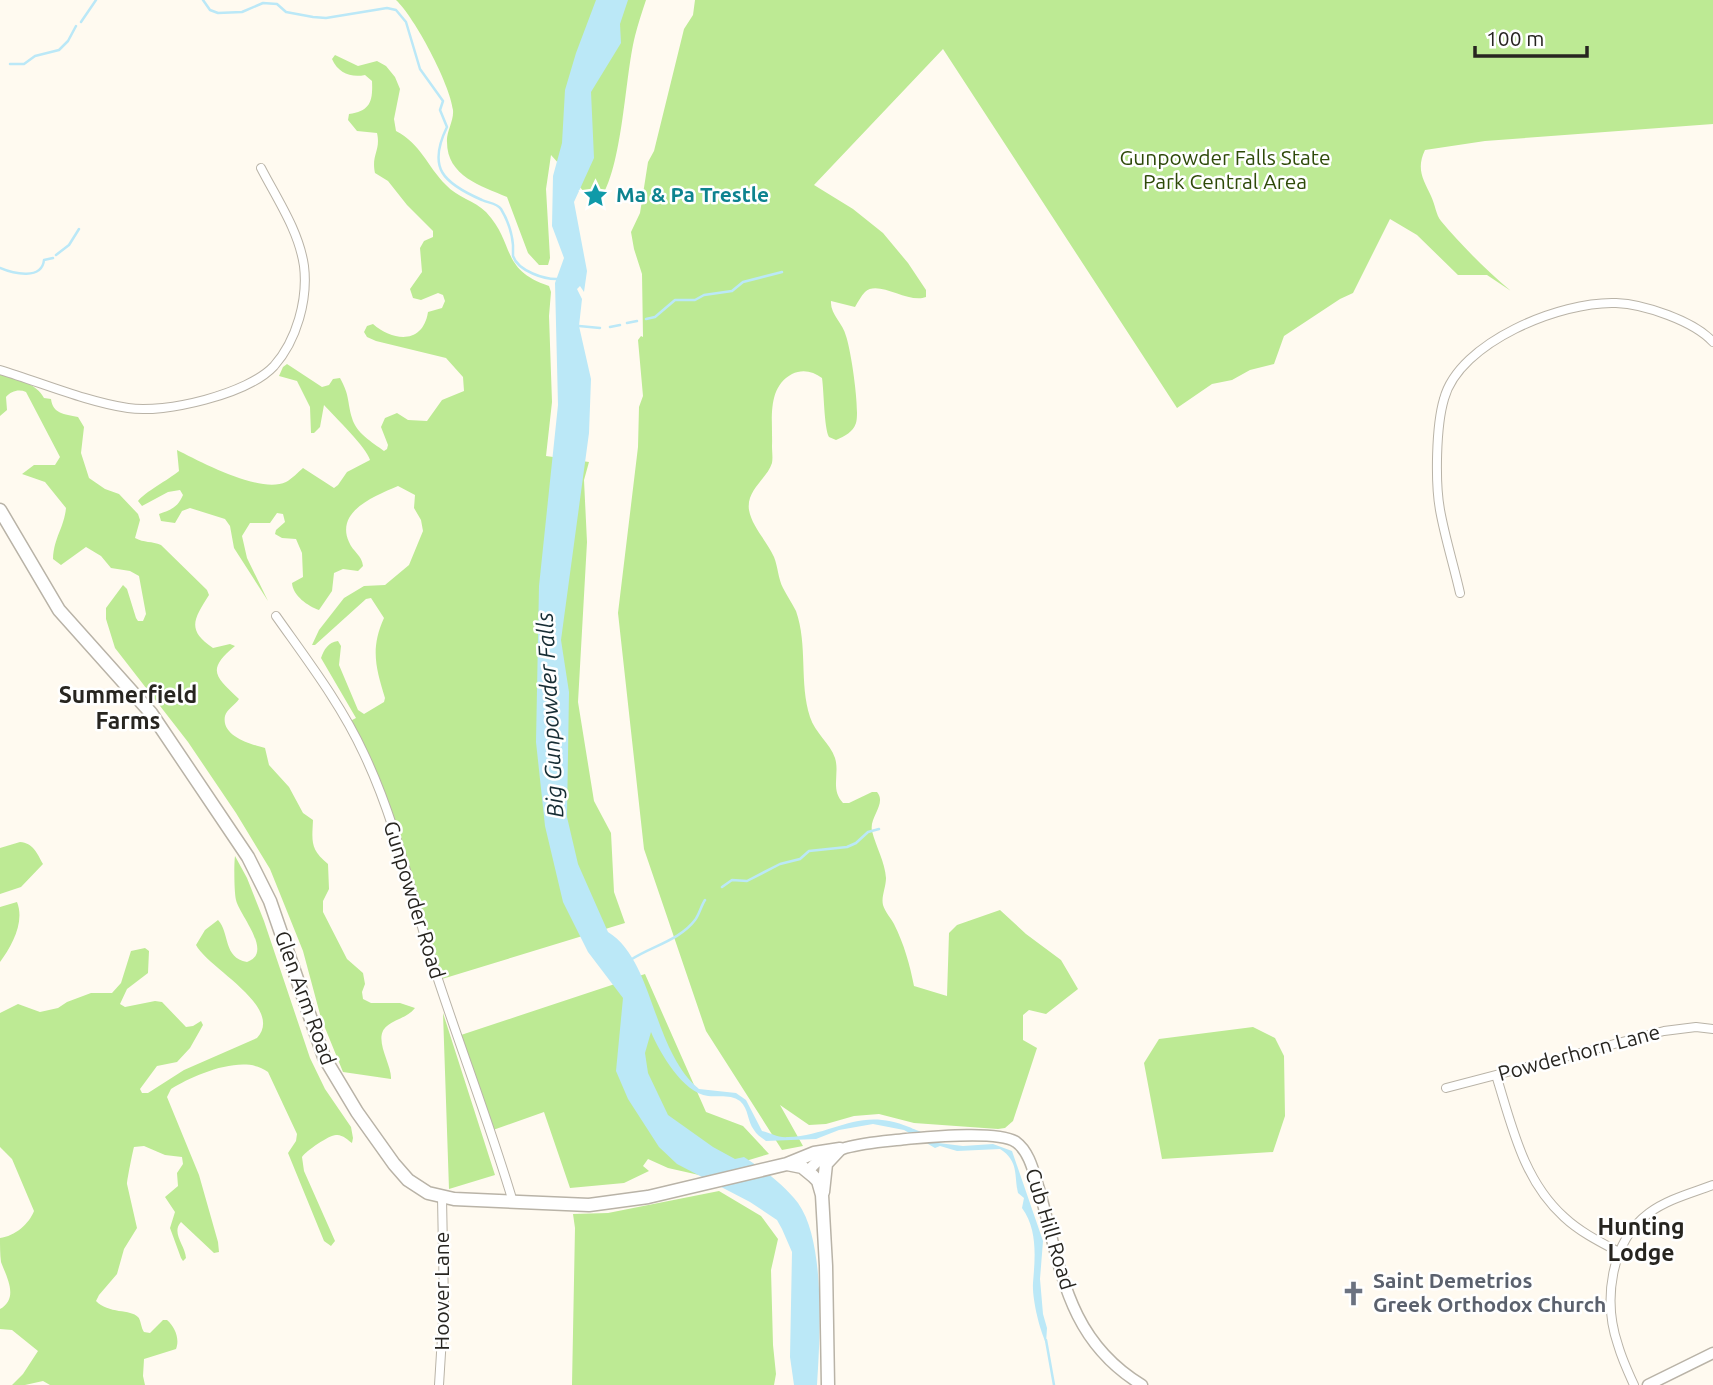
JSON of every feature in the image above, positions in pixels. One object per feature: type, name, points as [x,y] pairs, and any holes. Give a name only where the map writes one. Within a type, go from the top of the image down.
[{"type":"main road","name":"Glen Arm Road","points":[[0,510],[59,610],[151,713],[248,857],[270,901],[324,1058],[347,1098],[401,1173],[421,1189],[442,1197],[598,1204],[639,1198],[782,1165],[814,1153],[840,1149]]},
{"type":"main road","points":[[822,1195],[827,1164],[840,1149]]},
{"type":"main road","points":[[782,1165],[808,1171],[818,1181],[822,1195],[827,1266],[828,1385]]},
{"type":"street","points":[[0,370],[105,402],[128,408],[149,409],[216,397],[267,372],[281,355],[299,318],[304,266],[293,229],[261,168]]},
{"type":"street","points":[[1460,593],[1439,508],[1438,446],[1444,399],[1453,376],[1462,364],[1475,352],[1521,327],[1590,304],[1615,303],[1647,308],[1698,329],[1713,342]]},
{"type":"street","name":"Gunpowder Road","points":[[276,615],[327,688],[365,756],[382,800],[433,964],[513,1202]]},
{"type":"street","name":"Powderhorn Lane","points":[[1446,1088],[1664,1031],[1689,1027],[1713,1030]]},
{"type":"street","points":[[1496,1075],[1526,1166],[1542,1193],[1564,1218],[1619,1252]]},
{"type":"street","name":"Cub Hill Road","points":[[808,1171],[820,1158],[840,1149],[924,1137],[1005,1138],[1016,1142],[1024,1151],[1079,1320],[1101,1354],[1142,1385]]},
{"type":"street","points":[[1634,1385],[1614,1331],[1611,1292],[1619,1252],[1648,1213],[1713,1185]]},
{"type":"street","name":"Hoover Lane","points":[[439,1385],[443,1356],[444,1305],[442,1197]]},
{"type":"street","points":[[1648,1385],[1713,1353]]},
{"type":"green space","points":[[396,0],[646,0],[631,55],[622,125],[612,172],[596,205],[551,155],[546,189],[550,258],[548,265],[539,265],[528,253],[507,197],[467,178],[453,163],[447,142],[453,110],[446,84],[422,36]]},
{"type":"green space","name":"Gunpowder Falls State Park Central Area","points":[[695,0],[1713,0],[1713,124],[1485,141],[1425,150],[1421,163],[1422,174],[1439,219],[1474,258],[1511,291],[1487,275],[1458,275],[1417,235],[1390,219],[1353,293],[1284,336],[1274,364],[1250,370],[1232,380],[1212,384],[1177,408],[943,49],[814,185],[853,209],[883,233],[908,263],[926,290],[926,297],[911,297],[877,288],[865,292],[855,307],[831,301],[844,331],[850,354],[856,393],[855,426],[836,440],[829,437],[822,378],[804,371],[796,372],[784,380],[778,388],[773,406],[772,463],[751,496],[749,510],[753,522],[774,557],[781,584],[796,611],[802,637],[807,704],[812,723],[835,758],[839,798],[843,803],[849,803],[872,792],[877,792],[880,797],[872,831],[885,872],[883,905],[901,939],[914,986],[947,996],[949,933],[957,925],[1000,910],[1061,960],[1078,989],[1046,1014],[1029,1010],[1023,1015],[1023,1040],[1037,1048],[1013,1121],[1005,1128],[914,1123],[879,1114],[809,1125],[780,1105],[803,1146],[782,1150],[706,1031],[644,849],[618,613],[638,447],[639,407],[643,396],[638,340],[643,337],[642,274],[631,232],[640,213],[648,162],[654,151],[684,29],[693,15]]},
{"type":"green space","points":[[335,55],[358,66],[377,61],[386,66],[400,89],[394,119],[396,131],[412,142],[450,189],[486,212],[522,272],[549,286],[552,402],[546,456],[589,462],[584,480],[587,542],[578,702],[594,801],[611,833],[614,892],[625,923],[442,979],[398,842],[350,721],[356,718],[321,658],[329,645],[338,641],[341,646],[339,665],[358,710],[364,714],[384,702],[376,649],[384,618],[371,598],[366,599],[312,645],[319,630],[344,598],[364,586],[385,585],[409,565],[423,531],[421,520],[414,508],[415,495],[398,486],[369,500],[352,513],[346,531],[349,542],[363,566],[358,571],[343,569],[334,573],[332,591],[319,610],[302,600],[293,588],[292,583],[303,577],[302,553],[296,539],[282,538],[275,534],[285,522],[283,514],[277,513],[270,523],[250,523],[242,536],[247,558],[268,601],[234,548],[230,526],[225,519],[190,508],[182,511],[175,523],[161,521],[159,514],[174,508],[181,499],[183,495],[180,490],[168,492],[142,506],[138,501],[179,471],[177,450],[231,475],[261,484],[275,485],[288,481],[303,468],[334,488],[347,472],[370,460],[357,440],[324,405],[320,427],[311,433],[310,407],[297,381],[279,376],[287,364],[322,387],[329,385],[333,379],[340,378],[357,428],[384,451],[388,445],[381,427],[385,418],[397,413],[408,420],[427,421],[442,400],[464,391],[463,377],[446,358],[376,341],[367,337],[364,332],[367,326],[373,324],[398,337],[414,335],[425,322],[428,312],[442,308],[445,301],[443,295],[438,293],[421,300],[413,298],[410,289],[422,272],[420,248],[424,241],[433,237],[433,231],[388,181],[375,173],[377,133],[357,131],[348,120],[349,114],[362,111],[369,104],[372,81],[365,75],[355,76],[341,71],[332,59]]},
{"type":"green space","points":[[0,373],[31,385],[44,398],[51,399],[54,408],[78,417],[84,427],[81,453],[89,478],[105,489],[119,494],[138,514],[140,520],[135,538],[161,545],[207,590],[209,595],[195,624],[199,636],[213,648],[230,644],[235,646],[217,667],[217,673],[224,684],[239,699],[225,716],[227,729],[238,738],[265,748],[269,765],[289,787],[303,813],[313,820],[313,845],[328,864],[329,889],[323,901],[323,912],[347,959],[363,973],[363,999],[371,1003],[400,1003],[415,1008],[383,1031],[382,1044],[391,1079],[343,1072],[321,1018],[303,951],[270,869],[188,742],[115,648],[106,619],[106,608],[123,585],[127,589],[136,618],[143,621],[146,614],[139,576],[130,571],[111,568],[101,556],[86,547],[61,565],[53,559],[66,508],[45,482],[22,474],[34,465],[55,465],[60,457],[26,392],[18,391],[8,395],[7,410],[0,416]]},
{"type":"green space","points":[[20,842],[31,846],[43,864],[21,887],[0,894],[0,848]]},
{"type":"green space","points":[[235,856],[264,921],[310,1058],[325,1089],[351,1127],[352,1143],[336,1135],[318,1144],[302,1157],[304,1171],[335,1241],[331,1246],[324,1241],[288,1153],[297,1134],[268,1072],[258,1067],[233,1065],[205,1072],[171,1089],[167,1097],[199,1175],[219,1252],[214,1253],[181,1222],[177,1230],[186,1258],[183,1261],[170,1228],[175,1212],[165,1197],[178,1186],[177,1173],[183,1164],[182,1157],[165,1155],[144,1146],[134,1147],[127,1184],[137,1228],[124,1249],[117,1274],[96,1301],[107,1308],[135,1315],[139,1318],[144,1332],[150,1333],[163,1320],[167,1320],[176,1333],[176,1349],[144,1359],[145,1385],[50,1385],[43,1381],[12,1385],[38,1351],[12,1330],[0,1329],[0,1309],[9,1299],[10,1287],[1,1262],[0,1238],[21,1229],[34,1211],[12,1159],[0,1147],[0,1013],[18,1004],[40,1012],[58,1008],[91,993],[112,993],[121,983],[131,951],[145,948],[149,951],[148,973],[127,989],[120,1004],[125,1007],[162,1002],[186,1027],[201,1021],[203,1025],[190,1048],[177,1062],[157,1066],[140,1089],[142,1093],[148,1093],[184,1070],[257,1038],[263,1026],[261,1014],[253,1001],[196,945],[205,930],[218,920],[230,950],[239,960],[247,962],[257,951],[253,934],[236,900]]},
{"type":"green space","points":[[17,902],[18,926],[9,949],[0,962],[0,907]]},
{"type":"green space","points":[[645,974],[706,1112],[743,1126],[769,1154],[699,1175],[668,1168],[648,1159],[643,1166],[649,1171],[624,1183],[570,1188],[544,1112],[493,1130],[461,1035]]},
{"type":"green space","points":[[443,1013],[495,1175],[449,1189]]},
{"type":"green space","points":[[1253,1027],[1275,1038],[1284,1056],[1285,1116],[1273,1152],[1162,1159],[1144,1063],[1159,1039]]},
{"type":"green space","points":[[719,1191],[761,1216],[778,1239],[771,1270],[776,1374],[774,1385],[572,1385],[573,1214],[608,1213]]},
{"type":"water","name":"Big Gunpowder Falls","points":[[596,0],[628,0],[620,24],[621,43],[591,92],[594,158],[574,202],[587,271],[584,292],[580,286],[577,289],[582,299],[579,326],[591,379],[589,433],[561,640],[569,692],[567,817],[578,864],[608,932],[623,945],[635,963],[671,1052],[683,1072],[699,1089],[736,1093],[746,1100],[762,1131],[788,1137],[876,1119],[891,1121],[919,1131],[930,1142],[963,1146],[993,1144],[1012,1151],[1043,1241],[1040,1279],[1047,1328],[1046,1343],[1034,1297],[1035,1254],[1031,1225],[1022,1208],[1024,1198],[1018,1193],[1013,1163],[1000,1149],[957,1151],[940,1146],[935,1148],[904,1130],[873,1124],[839,1130],[816,1139],[766,1141],[754,1130],[740,1101],[699,1093],[681,1080],[666,1061],[651,1032],[645,1053],[648,1073],[668,1115],[713,1147],[735,1159],[744,1157],[766,1172],[798,1203],[807,1220],[813,1241],[819,1291],[817,1385],[794,1385],[790,1357],[792,1252],[777,1220],[750,1202],[677,1164],[659,1147],[628,1099],[616,1071],[623,998],[588,952],[563,902],[545,826],[536,742],[539,586],[558,405],[555,283],[564,258],[552,226],[553,176],[562,143],[565,90]]},
{"type":"waterway","points":[[81,22],[96,0]]},
{"type":"waterway","points":[[203,0],[210,10],[218,13],[242,12],[263,3],[277,4],[286,12],[326,18],[387,8],[396,10],[406,22],[420,69],[443,101],[440,110],[447,127],[439,153],[442,172],[468,194],[501,209],[510,231],[513,256],[520,266],[540,276],[559,279]]},
{"type":"waterway","points":[[10,64],[24,64],[35,56],[59,50],[68,41],[76,26]]},
{"type":"waterway","points":[[56,255],[69,245],[79,229]]},
{"type":"waterway","points":[[0,268],[12,272],[33,273],[38,271],[44,260],[53,258]]},
{"type":"waterway","points":[[646,319],[655,317],[675,300],[695,300],[704,295],[732,291],[743,282],[782,272]]},
{"type":"waterway","points":[[627,323],[637,321]]},
{"type":"waterway","points":[[610,327],[620,325]]},
{"type":"waterway","points":[[579,326],[600,328]]},
{"type":"waterway","points":[[722,887],[732,880],[747,881],[780,864],[800,859],[809,851],[847,847],[868,832],[879,829]]},
{"type":"waterway","points":[[632,959],[682,933],[695,920],[705,900]]},
{"type":"waterway","points":[[1046,1340],[1054,1385]]},
{"type":"place","name":"Ma & Pa Trestle","points":[[596,195]]},
{"type":"place","name":"Saint Demetrios Greek Orthodox Church","points":[[1353,1293]]},
{"type":"district","name":"Summerfield Farms","points":[[128,708]]},
{"type":"district","name":"Hunting Lodge","points":[[1641,1240]]}]
